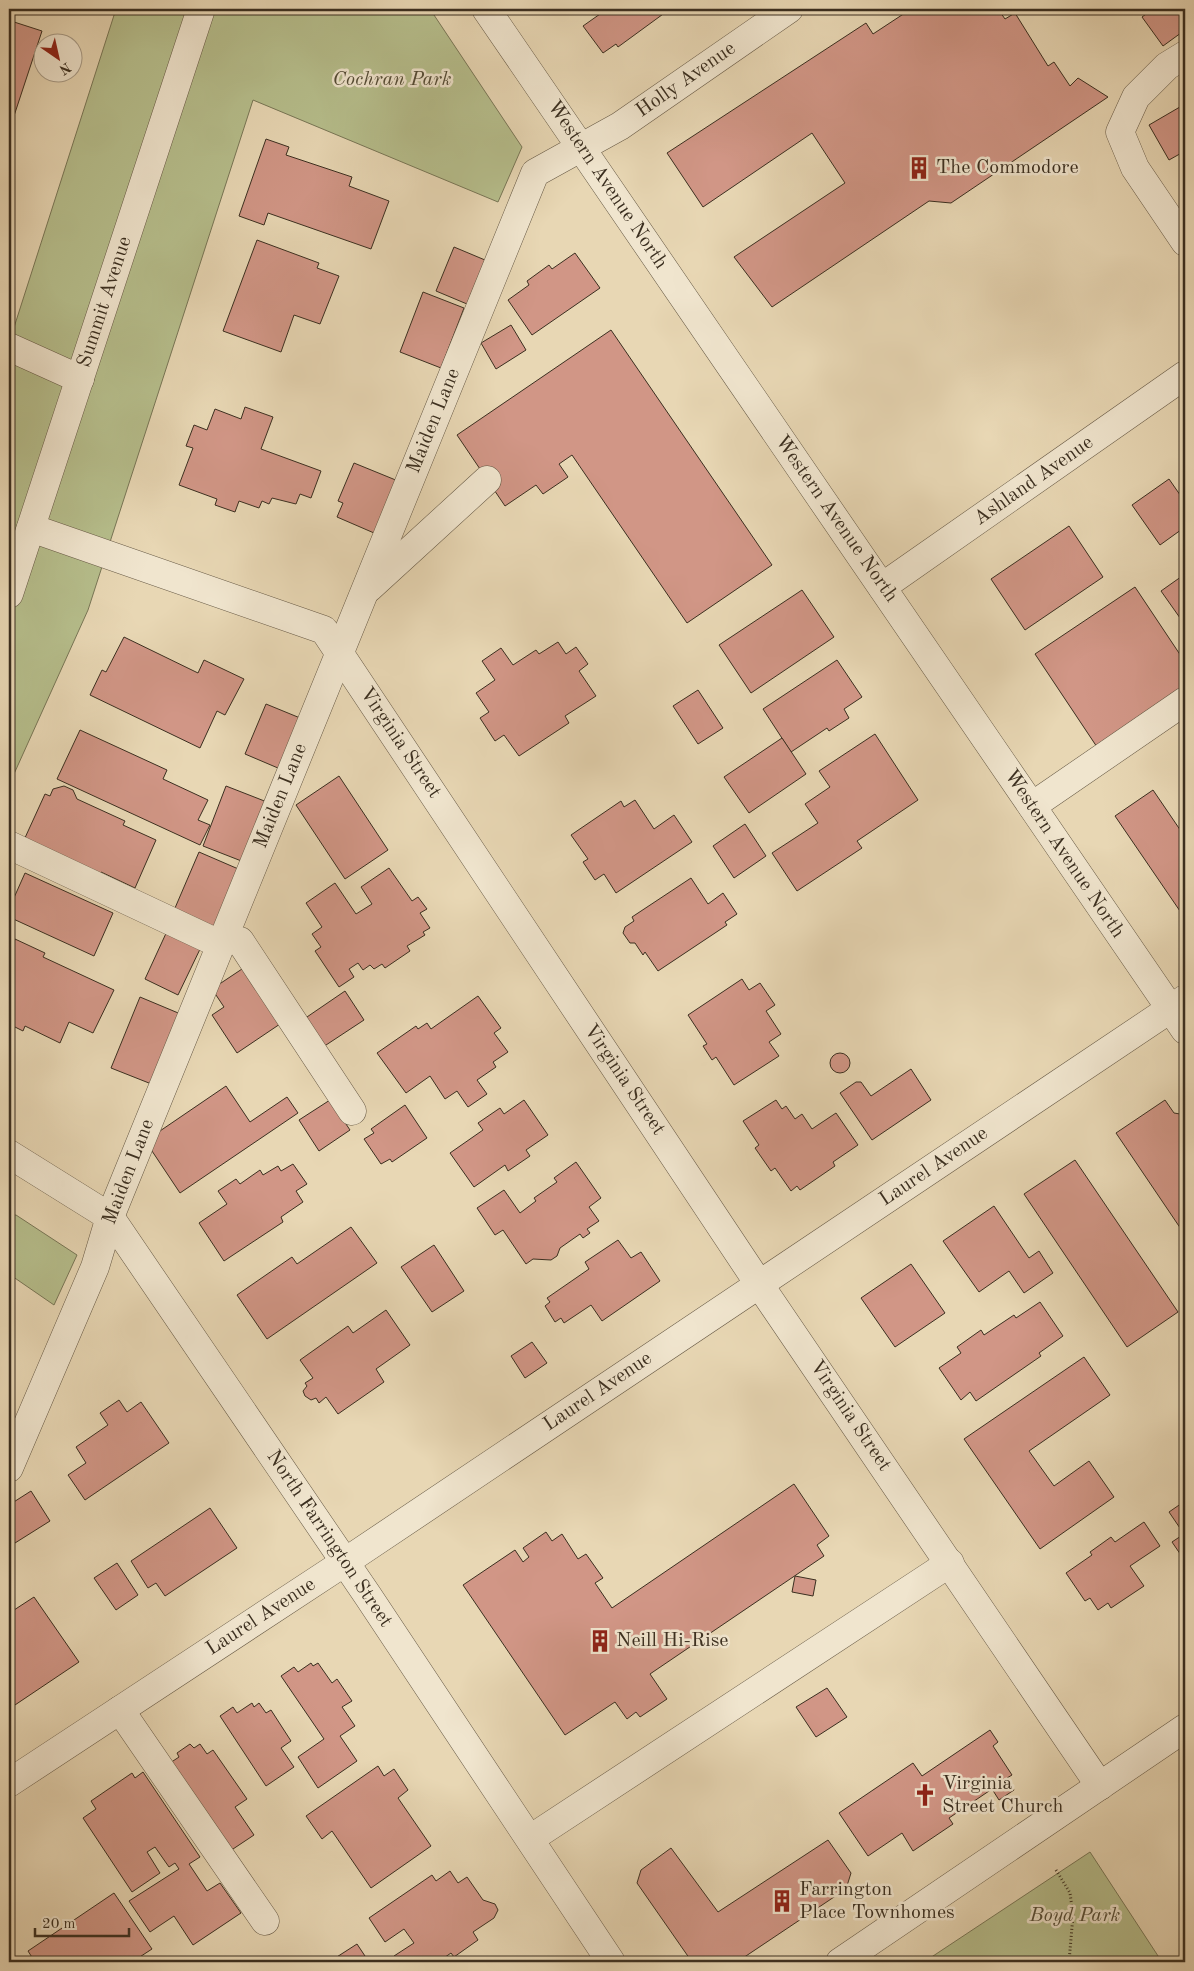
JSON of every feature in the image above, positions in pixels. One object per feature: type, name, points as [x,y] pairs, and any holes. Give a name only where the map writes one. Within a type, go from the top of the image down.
[{"type":"street","name":"Summit Avenue","points":[[9,594],[200,9]]},
{"type":"street","name":"Western Avenue North","points":[[486,9],[1032,806],[1180,1013]]},
{"type":"street","name":"Holly Avenue","points":[[581,146],[620,126],[789,9]]},
{"type":"street","points":[[1185,55],[1167,66],[1136,97],[1120,132],[1135,168],[1185,242]]},
{"type":"street","name":"Maiden Lane","points":[[9,1468],[95,1267],[110,1217],[535,173],[581,146]]},
{"type":"street","points":[[9,347],[80,379]]},
{"type":"street","name":"Ashland Avenue","points":[[882,587],[1185,375]]},
{"type":"street","points":[[363,594],[487,480]]},
{"type":"street","name":"Virginia Street","points":[[31,528],[324,630],[759,1284],[1100,1786]]},
{"type":"street","points":[[1032,806],[1185,701]]},
{"type":"street","points":[[9,845],[211,940],[240,941],[352,1111]]},
{"type":"street","name":"Laurel Avenue","points":[[9,1783],[345,1562],[759,1284],[1180,1013]]},
{"type":"street","name":"North Farrington Street","points":[[11,1159],[110,1217],[345,1562],[611,1962]]},
{"type":"street","points":[[530,1839],[950,1563]]},
{"type":"street","points":[[120,1710],[265,1921]]},
{"type":"street","points":[[840,1962],[1185,1728]]},
{"type":"path","points":[[1056,1870],[1070,1894],[1073,1915],[1069,1962]]},
{"type":"green space","name":"Cochran Park","points":[[116,9],[430,9],[522,147],[498,202],[253,100],[88,610],[9,785],[9,343]]},
{"type":"green space","points":[[9,1215],[16,1215],[77,1255],[54,1305],[9,1274]]},
{"type":"green space","name":"Boyd Park","points":[[1090,1852],[1162,1962],[924,1962]]},
{"type":"building","points":[[596,9],[670,9],[618,47],[616,44],[603,53],[583,26],[600,14]]},
{"type":"building","name":"The Commodore","points":[[911,9],[998,9],[1005,19],[1015,13],[1048,66],[1054,62],[1070,86],[1078,78],[1108,97],[951,203],[929,201],[772,307],[734,257],[845,183],[812,133],[703,207],[667,153],[866,23],[873,34]]},
{"type":"building","points":[[1153,9],[1177,9],[1185,21],[1185,30],[1163,46],[1142,17]]},
{"type":"building","points":[[11,21],[42,31],[32,32],[32,61],[9,131],[9,28]]},
{"type":"building","points":[[1185,104],[1185,151],[1169,160],[1149,125]]},
{"type":"building","points":[[266,139],[289,147],[286,155],[352,177],[349,186],[389,201],[371,249],[268,213],[264,225],[239,216]]},
{"type":"building","points":[[257,240],[319,263],[317,268],[339,276],[320,324],[294,315],[281,352],[223,331]]},
{"type":"building","points":[[454,247],[485,260],[467,304],[436,291]]},
{"type":"building","points":[[575,253],[600,288],[532,335],[508,300],[529,285],[527,281],[549,265],[552,269]]},
{"type":"building","points":[[423,292],[464,308],[441,368],[400,352]]},
{"type":"building","points":[[511,325],[526,350],[496,369],[481,343]]},
{"type":"building","points":[[611,330],[772,565],[687,623],[572,455],[559,464],[568,477],[543,494],[536,485],[505,506],[457,435]]},
{"type":"building","points":[[245,407],[273,417],[261,449],[321,471],[311,498],[300,494],[296,504],[272,498],[269,504],[262,501],[259,508],[239,501],[235,512],[215,505],[217,499],[179,485],[193,448],[186,446],[194,425],[207,430],[215,409],[241,419]]},
{"type":"building","points":[[354,463],[403,483],[381,536],[337,517],[343,503],[338,501]]},
{"type":"building","points":[[1169,479],[1185,502],[1185,527],[1160,545],[1132,505]]},
{"type":"building","points":[[1069,526],[1103,577],[1025,630],[991,579]]},
{"type":"building","points":[[1185,574],[1185,625],[1161,591]]},
{"type":"building","points":[[1135,587],[1185,662],[1185,688],[1097,747],[1035,654]]},
{"type":"building","points":[[802,590],[834,637],[751,693],[719,645]]},
{"type":"building","points":[[124,637],[198,673],[204,660],[244,679],[225,715],[217,711],[200,748],[90,695],[102,670],[106,672]]},
{"type":"building","points":[[558,642],[566,654],[576,647],[588,664],[579,671],[596,696],[565,716],[569,723],[519,756],[504,735],[495,741],[480,718],[489,712],[476,693],[495,680],[482,661],[501,648],[513,665],[536,650],[539,654]]},
{"type":"building","points":[[837,660],[862,697],[844,709],[849,718],[829,731],[827,728],[791,752],[763,709]]},
{"type":"building","points":[[698,690],[723,728],[698,744],[673,706]]},
{"type":"building","points":[[266,704],[305,720],[285,771],[245,754]]},
{"type":"building","points":[[80,730],[167,770],[163,779],[208,800],[198,820],[210,825],[200,845],[57,779]]},
{"type":"building","points":[[875,734],[918,800],[857,841],[862,848],[797,891],[772,853],[818,823],[805,804],[830,787],[819,771]]},
{"type":"building","points":[[782,738],[806,774],[749,813],[724,777]]},
{"type":"building","points":[[339,776],[388,850],[345,879],[296,805]]},
{"type":"building","points":[[64,786],[73,790],[77,799],[125,821],[123,825],[156,840],[135,888],[101,872],[97,880],[24,840],[45,794],[50,796],[53,789]]},
{"type":"building","points":[[226,786],[267,802],[244,862],[203,846]]},
{"type":"building","points":[[1153,790],[1185,837],[1185,912],[1182,914],[1115,816]]},
{"type":"building","points":[[635,800],[654,829],[674,815],[692,842],[616,893],[604,874],[595,880],[583,862],[588,859],[571,835],[621,801],[624,807]]},
{"type":"building","points":[[745,824],[766,856],[734,878],[713,846]]},
{"type":"building","points":[[199,852],[243,871],[216,934],[172,915]]},
{"type":"building","points":[[389,868],[412,901],[418,897],[427,909],[420,913],[430,928],[423,932],[425,935],[407,946],[410,951],[385,968],[382,964],[374,969],[370,965],[363,970],[358,963],[349,969],[354,977],[339,987],[315,951],[321,947],[312,934],[322,927],[306,903],[335,883],[356,914],[372,904],[361,887]]},
{"type":"building","points":[[25,873],[113,913],[94,956],[9,917],[9,909]]},
{"type":"building","points":[[691,878],[708,904],[723,893],[737,914],[725,922],[727,925],[658,971],[645,952],[643,955],[635,943],[630,943],[623,933],[625,927],[634,921],[632,917]]},
{"type":"building","points":[[168,929],[202,945],[178,995],[145,979]]},
{"type":"building","points":[[15,939],[45,953],[43,957],[114,990],[93,1033],[69,1022],[60,1043],[25,1026],[23,1031],[9,1024],[9,941],[14,943]]},
{"type":"building","points":[[245,967],[283,1022],[237,1053],[212,1015],[224,1007],[212,989]]},
{"type":"building","points":[[742,979],[749,990],[760,983],[775,1005],[766,1011],[781,1034],[769,1042],[779,1056],[734,1085],[716,1057],[712,1060],[703,1046],[707,1044],[688,1015]]},
{"type":"building","points":[[345,991],[364,1020],[323,1047],[304,1019]]},
{"type":"building","points":[[478,996],[501,1028],[494,1033],[508,1052],[493,1062],[496,1067],[477,1080],[487,1094],[468,1107],[457,1091],[445,1099],[430,1076],[406,1093],[377,1053],[416,1026],[418,1029],[427,1023],[431,1029]]},
{"type":"building","points":[[140,997],[183,1015],[154,1085],[111,1068]]},
{"type":"building","points":[[836,1053],[844,1053],[850,1059],[850,1067],[844,1073],[836,1073],[830,1067],[830,1059]]},
{"type":"building","points":[[911,1069],[931,1100],[872,1140],[840,1093],[856,1082],[861,1082],[871,1096]]},
{"type":"building","points":[[226,1086],[250,1122],[287,1097],[298,1113],[180,1193],[150,1148],[157,1133]]},
{"type":"building","points":[[330,1100],[350,1130],[319,1151],[299,1120]]},
{"type":"building","points":[[524,1100],[548,1135],[526,1150],[530,1156],[508,1171],[505,1165],[474,1187],[450,1153],[483,1130],[478,1123],[500,1108],[504,1114]]},
{"type":"building","points":[[776,1100],[782,1109],[786,1106],[795,1119],[802,1114],[812,1129],[836,1113],[858,1145],[833,1162],[835,1166],[800,1190],[797,1186],[791,1191],[775,1168],[771,1171],[755,1148],[759,1145],[743,1121]]},
{"type":"building","points":[[1165,1100],[1174,1113],[1180,1114],[1185,1121],[1185,1235],[1116,1133]]},
{"type":"building","points":[[405,1105],[427,1138],[392,1162],[390,1159],[381,1164],[364,1139],[374,1133],[371,1129]]},
{"type":"building","points":[[1075,1160],[1178,1312],[1127,1347],[1024,1194]]},
{"type":"building","points":[[576,1162],[601,1198],[589,1207],[599,1221],[587,1229],[590,1233],[583,1238],[580,1234],[560,1248],[557,1256],[551,1260],[533,1259],[526,1264],[503,1230],[495,1235],[477,1208],[504,1190],[520,1213],[536,1201],[534,1198],[557,1182],[554,1178]]},
{"type":"building","points":[[293,1164],[307,1184],[296,1191],[303,1202],[281,1217],[283,1222],[224,1261],[199,1223],[227,1204],[218,1191],[236,1179],[240,1184],[260,1170],[263,1175],[278,1166],[281,1171]]},
{"type":"building","points":[[994,1206],[1029,1258],[1039,1251],[1053,1273],[1024,1293],[1009,1271],[979,1292],[943,1241]]},
{"type":"building","points":[[351,1227],[377,1263],[267,1339],[237,1295],[292,1257],[297,1264]]},
{"type":"building","points":[[618,1240],[631,1258],[641,1252],[660,1281],[602,1321],[591,1305],[564,1323],[561,1318],[555,1322],[545,1306],[550,1302],[547,1298],[589,1269],[585,1262]]},
{"type":"building","points":[[434,1245],[464,1291],[432,1312],[401,1267]]},
{"type":"building","points":[[911,1264],[945,1313],[895,1347],[861,1298]]},
{"type":"building","points":[[1040,1302],[1063,1336],[1039,1353],[1041,1356],[976,1401],[970,1392],[961,1400],[939,1368],[961,1353],[957,1347],[981,1330],[984,1335],[1014,1315],[1016,1318]]},
{"type":"building","points":[[386,1310],[410,1345],[376,1369],[384,1382],[338,1414],[326,1397],[319,1403],[316,1398],[311,1400],[305,1396],[303,1391],[307,1386],[305,1383],[313,1378],[300,1360],[348,1326],[353,1333]]},
{"type":"building","points":[[532,1342],[547,1363],[525,1378],[511,1356]]},
{"type":"building","points":[[1084,1357],[1110,1395],[1029,1451],[1054,1486],[1089,1461],[1114,1497],[1040,1549],[964,1439]]},
{"type":"building","points":[[119,1400],[127,1412],[141,1402],[169,1443],[85,1500],[68,1475],[86,1463],[76,1447],[108,1425],[100,1413]]},
{"type":"building","name":"Neill Hi-Rise","points":[[794,1484],[829,1536],[817,1545],[824,1556],[650,1674],[667,1699],[640,1717],[636,1712],[627,1719],[615,1702],[565,1735],[463,1585],[515,1550],[523,1562],[529,1557],[523,1548],[546,1532],[552,1541],[562,1534],[578,1559],[586,1554],[603,1578],[595,1583],[612,1608]]},
{"type":"building","points":[[31,1491],[50,1521],[15,1543],[9,1533],[9,1505]]},
{"type":"building","points":[[1185,1501],[1185,1561],[1172,1542],[1184,1534],[1169,1512]]},
{"type":"building","points":[[210,1508],[237,1548],[165,1596],[156,1583],[148,1588],[131,1561]]},
{"type":"building","points":[[1144,1522],[1160,1546],[1130,1566],[1144,1586],[1111,1608],[1108,1603],[1098,1610],[1090,1598],[1085,1601],[1066,1573],[1092,1555],[1090,1552],[1111,1537],[1115,1542]]},
{"type":"building","points":[[117,1563],[138,1595],[116,1610],[94,1578]]},
{"type":"building","points":[[795,1576],[816,1580],[813,1596],[792,1592]]},
{"type":"building","points":[[34,1597],[79,1662],[9,1709],[9,1608],[11,1612]]},
{"type":"building","points":[[311,1663],[313,1666],[318,1663],[332,1683],[337,1679],[352,1701],[342,1707],[355,1726],[340,1736],[357,1761],[318,1788],[298,1757],[324,1739],[281,1676],[294,1667],[298,1672]]},
{"type":"building","points":[[827,1688],[847,1717],[816,1737],[796,1707]]},
{"type":"building","points":[[252,1703],[254,1707],[259,1703],[266,1713],[271,1710],[291,1741],[281,1748],[294,1767],[266,1786],[220,1716],[233,1707],[237,1713]]},
{"type":"building","name":"Virginia Street Church","points":[[990,1730],[998,1742],[993,1746],[1012,1775],[1007,1778],[1014,1790],[999,1800],[992,1789],[949,1818],[953,1824],[913,1851],[902,1833],[868,1856],[839,1813],[913,1763],[922,1776]]},
{"type":"building","points":[[190,1744],[194,1748],[200,1744],[207,1754],[213,1750],[247,1799],[235,1807],[254,1835],[227,1853],[167,1765],[179,1757],[177,1753]]},
{"type":"building","points":[[378,1766],[384,1776],[394,1769],[408,1790],[398,1798],[431,1846],[371,1888],[332,1831],[322,1839],[306,1816]]},
{"type":"building","points":[[143,1772],[200,1857],[189,1864],[207,1891],[220,1883],[241,1913],[193,1945],[174,1916],[150,1932],[129,1901],[179,1869],[175,1863],[169,1867],[155,1847],[147,1852],[160,1873],[132,1892],[83,1818],[96,1809],[91,1801],[132,1773],[135,1778]]},
{"type":"building","name":"Farrington Place Townhomes","points":[[828,1840],[851,1873],[846,1889],[737,1962],[692,1962],[637,1883],[641,1870],[671,1848],[718,1912]]},
{"type":"building","points":[[450,1871],[458,1883],[467,1877],[483,1900],[495,1904],[498,1910],[494,1918],[473,1932],[478,1940],[454,1957],[451,1953],[438,1962],[399,1962],[394,1956],[414,1943],[404,1929],[385,1942],[369,1918],[432,1875],[436,1881]]},
{"type":"building","points":[[114,1893],[152,1949],[132,1962],[35,1962],[28,1951]]},
{"type":"building","points":[[357,1944],[369,1962],[329,1962]]},
{"type":"place","name":"The Commodore","points":[[919,168]]},
{"type":"place","name":"Neill Hi-Rise","points":[[600,1641]]},
{"type":"place","name":"Virginia Street Church","points":[[925,1795]]},
{"type":"place","name":"Farrington Place Townhomes","points":[[782,1901]]}]
